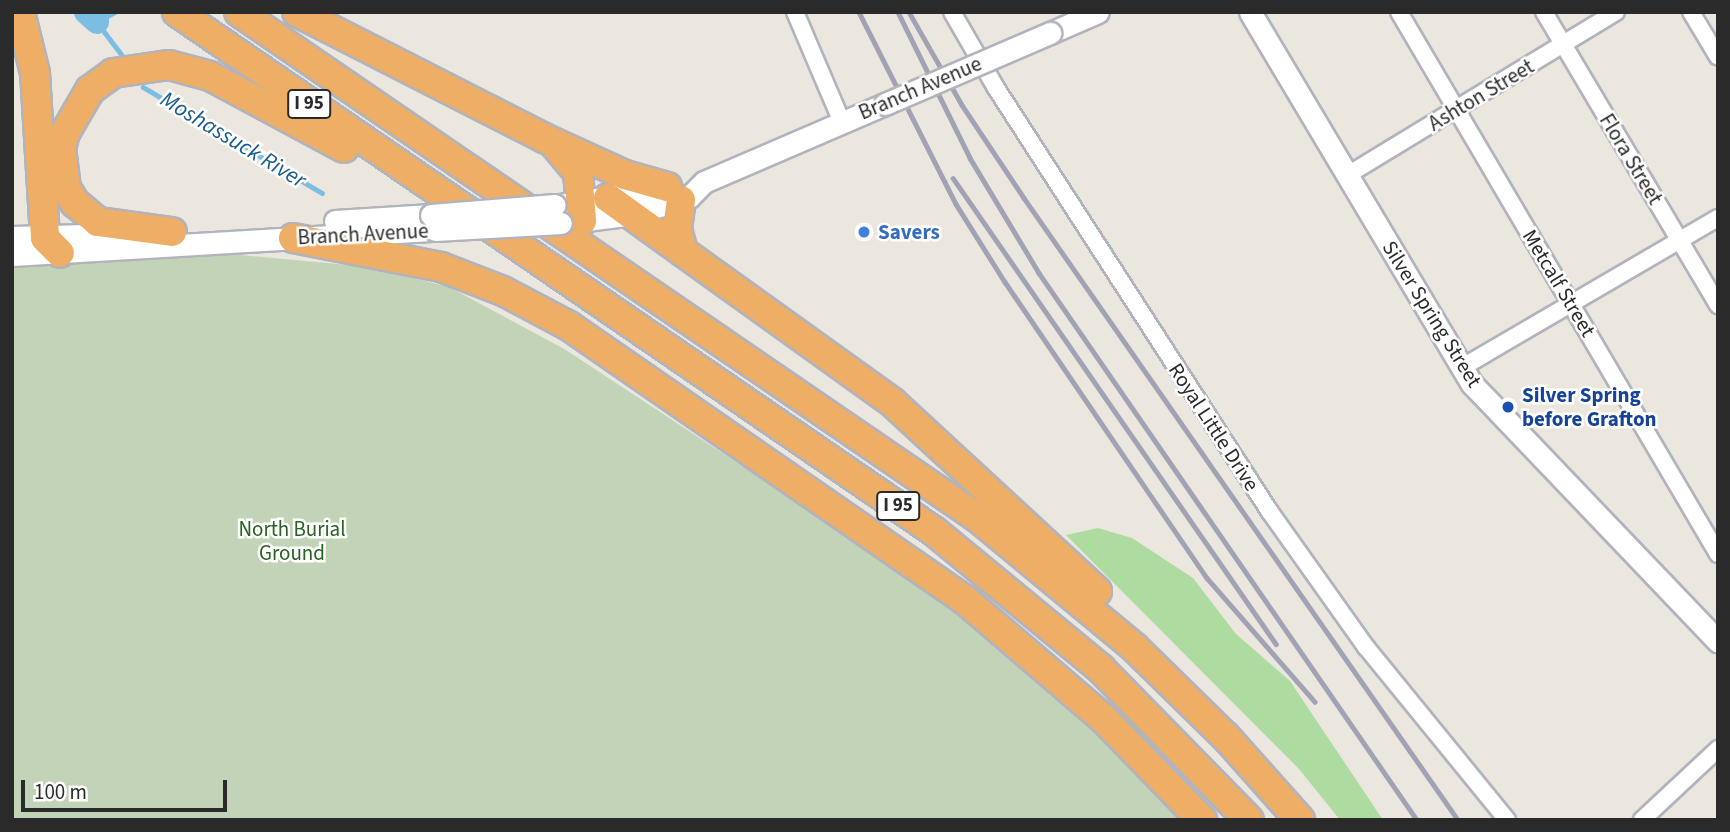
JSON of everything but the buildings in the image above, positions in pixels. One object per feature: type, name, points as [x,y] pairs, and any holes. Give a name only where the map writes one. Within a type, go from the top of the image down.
[{"type":"highway","points":[[20,12],[35,73],[53,246]]},
{"type":"highway","name":"I 95","points":[[177,12],[979,566],[1101,669],[1175,740],[1248,820]]},
{"type":"highway","name":"I 95","points":[[239,12],[937,488],[1058,581],[1161,672],[1300,820]]},
{"type":"highway","points":[[297,12],[544,138],[625,175],[674,193],[676,225],[683,252]]},
{"type":"highway","points":[[172,232],[120,228],[98,222],[75,203],[64,182],[61,148],[76,109],[105,78],[128,67],[169,65],[211,76],[510,241]]},
{"type":"highway","points":[[544,138],[575,166],[586,210],[683,252],[822,349],[926,431],[1129,621],[1161,672]]},
{"type":"highway","points":[[292,238],[400,255],[461,273],[524,302],[594,342],[965,600],[1104,719],[1202,820]]},
{"type":"main road","name":"Branch Avenue","points":[[12,237],[53,246],[292,238],[433,222],[586,210],[674,193],[1098,12]]},
{"type":"main road","name":"Silver Spring Street","points":[[1250,12],[1461,368],[1518,435],[1718,641]]},
{"type":"main road","name":"Branch Avenue","points":[[12,255],[53,246],[172,232],[433,222]]},
{"type":"street","points":[[796,12],[842,122]]},
{"type":"street","name":"Royal Little Drive","points":[[951,12],[996,88],[1270,512],[1366,648],[1507,820]]},
{"type":"street","name":"Metcalf Street","points":[[1399,12],[1718,554]]},
{"type":"street","name":"Flora Street","points":[[1544,12],[1718,305]]},
{"type":"street","name":"Ashton Street","points":[[1346,176],[1616,12]]},
{"type":"street","points":[[1691,12],[1718,57]]},
{"type":"street","points":[[1461,368],[1718,218]]},
{"type":"street","points":[[1642,820],[1718,749]]},
{"type":"green space","name":"North Burial Ground","points":[[196,251],[370,267],[449,287],[566,350],[974,619],[1069,701],[1181,820],[12,820],[12,259]]},
{"type":"green space","points":[[1098,528],[1132,538],[1193,578],[1236,634],[1290,681],[1383,820],[1340,820],[1299,769],[1066,535]]},
{"type":"waterway","name":"Moshassuck River","points":[[86,12],[97,22]]},
{"type":"waterway","name":"Moshassuck River","points":[[116,12],[97,22],[122,55]]},
{"type":"waterway","name":"Moshassuck River","points":[[143,87],[322,193]]},
{"type":"railway","points":[[859,12],[956,204],[1005,282],[1207,578],[1315,702]]},
{"type":"railway","points":[[898,12],[970,158],[1039,273],[1417,820]]},
{"type":"railway","points":[[909,12],[962,105],[1024,198],[1458,820]]},
{"type":"railway","points":[[953,178],[1276,644]]},
{"type":"place","name":"Savers","points":[[864,232]]},
{"type":"place","name":"Silver Spring before Grafton","points":[[1508,407]]}]
